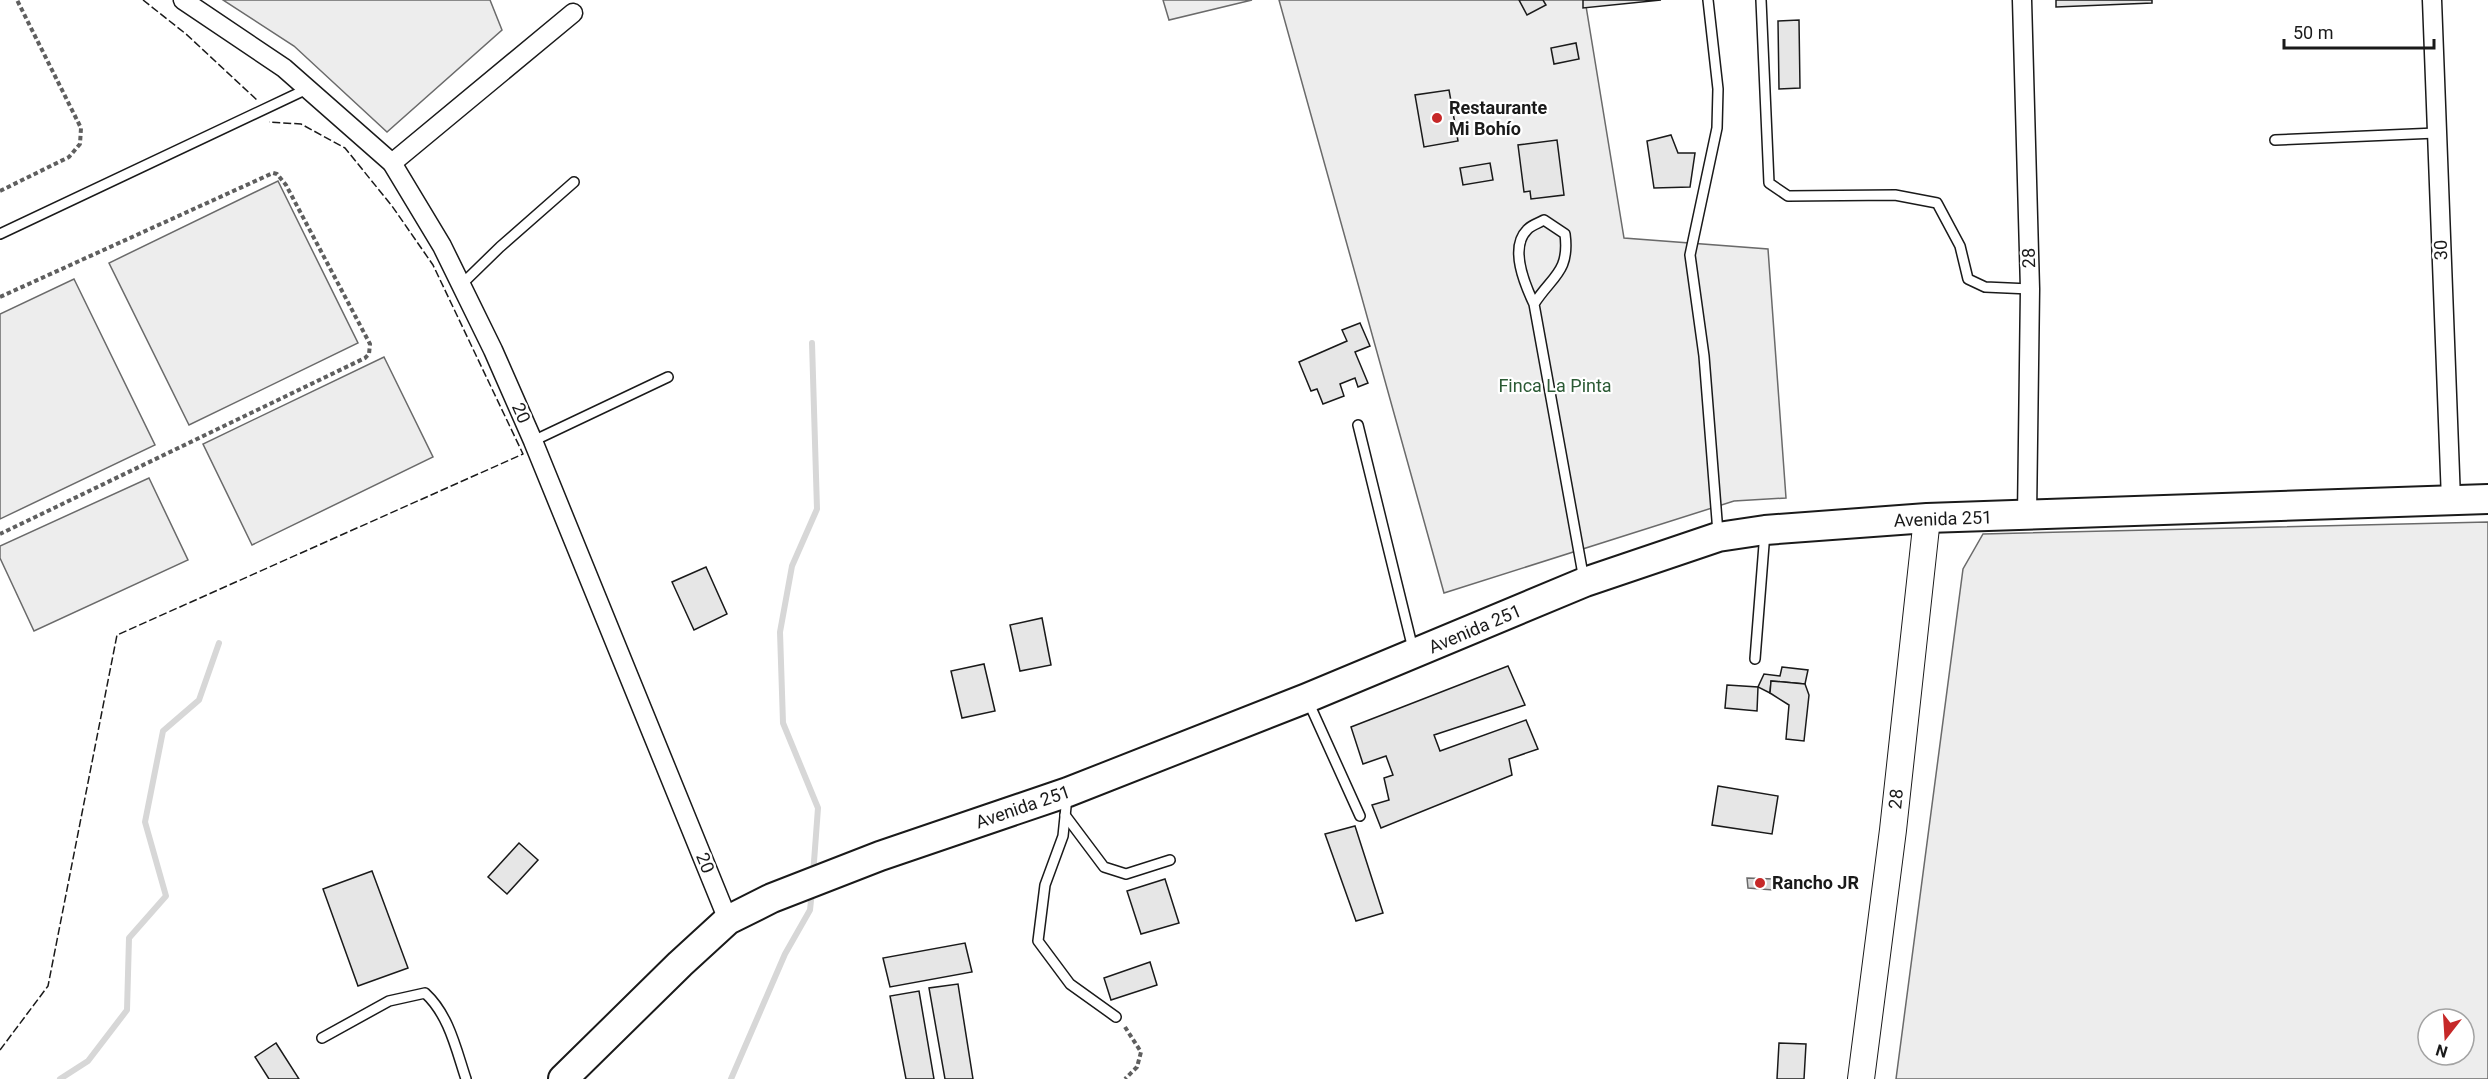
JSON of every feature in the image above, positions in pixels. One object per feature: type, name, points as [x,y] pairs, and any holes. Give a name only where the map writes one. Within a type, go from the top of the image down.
[{"type":"main road","name":"Avenida 251","points":[[563,1079],[728,920],[772,898],[880,856],[1067,803],[1307,698],[1585,582],[1718,537],[1765,530],[1927,518],[2488,499]]},
{"type":"street","name":"20","points":[[183,0],[284,68],[392,163],[442,246],[494,350],[533,441],[728,920]]},
{"type":"street","name":"28","points":[[2022,0],[2030,289],[2027,516]]},
{"type":"street","name":"30","points":[[2432,0],[2451,500]]},
{"type":"street","points":[[392,163],[573,14]]},
{"type":"street","name":"28","points":[[1861,1079],[1894,818],[1927,518]]},
{"type":"lane","points":[[1708,0],[1718,89],[1717,128],[1690,255],[1704,356],[1718,537]]},
{"type":"lane","points":[[1761,0],[1769,183],[1788,196],[1894,195],[1937,203],[1960,246],[1968,279],[1984,287],[2030,289]]},
{"type":"lane","points":[[0,234],[307,88]]},
{"type":"lane","points":[[2275,140],[2436,133]]},
{"type":"lane","points":[[461,285],[500,247],[574,182]]},
{"type":"lane","points":[[1534,304],[1545,286],[1559,273],[1567,258],[1565,234],[1544,220],[1527,230],[1520,246],[1520,273],[1534,304],[1585,582]]},
{"type":"lane","points":[[533,441],[668,377]]},
{"type":"lane","points":[[1358,425],[1414,654]]},
{"type":"lane","points":[[1755,659],[1765,530]]},
{"type":"lane","points":[[1307,698],[1359,816]]},
{"type":"lane","points":[[1067,803],[1104,867],[1125,874],[1170,860]]},
{"type":"lane","points":[[1067,803],[1063,836],[1045,885],[1038,941],[1070,984],[1116,1017]]},
{"type":"lane","points":[[322,1038],[389,1001],[425,993],[436,1003],[443,1014],[466,1079]]},
{"type":"path","points":[[0,191],[69,158],[80,144],[81,128],[17,0]]},
{"type":"path","points":[[0,297],[267,175],[277,174],[286,185],[370,344],[369,354],[365,358],[0,534]]},
{"type":"path","points":[[1116,1017],[1128,1030],[1141,1052],[1137,1067],[1125,1079]]},
{"type":"shaded area","points":[[223,0],[490,0],[502,30],[387,132],[294,46]]},
{"type":"shaded area","points":[[1163,0],[1252,0],[1169,20]]},
{"type":"shaded area","name":"Finca La Pinta","points":[[1279,0],[1585,0],[1624,238],[1768,249],[1786,498],[1734,501],[1444,593]]},
{"type":"shaded area","points":[[278,181],[358,343],[189,425],[109,263]]},
{"type":"shaded area","points":[[74,279],[155,445],[0,519],[0,314]]},
{"type":"shaded area","points":[[384,357],[433,457],[252,545],[203,444]]},
{"type":"shaded area","points":[[149,478],[188,560],[34,631],[0,558],[0,546]]},
{"type":"shaded area","points":[[2488,522],[2488,1079],[1896,1079],[1963,569],[1983,534]]},
{"type":"shaded area","name":"Rancho JR","points":[[1747,878],[1774,879],[1773,890],[1748,888]]},
{"type":"building","points":[[1519,0],[1543,0],[1546,5],[1527,15]]},
{"type":"building","points":[[1583,0],[1661,0],[1583,8]]},
{"type":"building","points":[[2056,0],[2152,0],[2152,3],[2056,7]]},
{"type":"building","points":[[1799,20],[1800,88],[1779,89],[1778,21]]},
{"type":"building","points":[[1576,43],[1579,59],[1554,64],[1551,48]]},
{"type":"building","name":"Restaurante Mi Bohío","points":[[1449,90],[1458,141],[1424,147],[1415,95]]},
{"type":"building","points":[[1671,135],[1678,153],[1695,153],[1690,187],[1654,188],[1647,141]]},
{"type":"building","points":[[1557,140],[1564,195],[1531,199],[1530,191],[1524,192],[1518,145]]},
{"type":"building","points":[[1490,163],[1493,180],[1463,185],[1460,168]]},
{"type":"building","points":[[1360,323],[1370,346],[1355,352],[1368,383],[1358,387],[1355,378],[1340,384],[1344,396],[1323,404],[1317,389],[1311,391],[1299,362],[1347,341],[1342,330]]},
{"type":"building","points":[[706,567],[727,614],[694,630],[672,582]]},
{"type":"building","points":[[1042,618],[1051,665],[1020,671],[1010,625]]},
{"type":"building","points":[[984,664],[995,711],[962,718],[951,671]]},
{"type":"building","points":[[1508,666],[1525,705],[1434,735],[1440,751],[1526,720],[1538,749],[1509,759],[1512,775],[1381,828],[1372,805],[1389,800],[1384,778],[1393,775],[1386,756],[1363,764],[1351,727]]},
{"type":"building","points":[[1782,667],[1808,670],[1805,684],[1771,681],[1770,693],[1758,687],[1764,674],[1780,676]]},
{"type":"building","points":[[1771,681],[1805,684],[1809,695],[1804,741],[1786,739],[1789,705],[1770,693]]},
{"type":"building","points":[[1727,685],[1758,687],[1757,711],[1725,708]]},
{"type":"building","points":[[1718,786],[1778,796],[1772,834],[1712,825]]},
{"type":"building","points":[[1355,826],[1383,913],[1356,921],[1325,834]]},
{"type":"building","points":[[519,843],[538,860],[507,894],[488,877]]},
{"type":"building","points":[[372,871],[408,968],[358,986],[323,889]]},
{"type":"building","points":[[1165,879],[1179,923],[1141,934],[1127,891]]},
{"type":"building","points":[[965,943],[972,972],[890,987],[883,958]]},
{"type":"building","points":[[1150,962],[1157,985],[1111,1000],[1104,978]]},
{"type":"building","points":[[958,984],[973,1079],[945,1079],[929,988]]},
{"type":"building","points":[[919,991],[934,1079],[906,1079],[890,996]]},
{"type":"building","points":[[276,1043],[299,1079],[269,1079],[255,1057]]},
{"type":"building","points":[[1779,1043],[1806,1044],[1804,1079],[1777,1079]]},
{"type":"waterway","points":[[812,343],[817,509],[792,566],[780,632],[783,723],[818,808],[813,875]]},
{"type":"waterway","points":[[60,1079],[88,1061],[127,1010],[129,938],[166,896],[145,822],[163,731],[199,700],[219,643]]},
{"type":"waterway","points":[[731,1079],[785,954],[810,910],[812,891]]},
{"type":"fence","points":[[143,0],[186,34],[258,101]]},
{"type":"fence","points":[[0,1050],[48,986],[117,635],[523,454],[433,265],[392,206],[345,148],[301,124],[269,122]]},
{"type":"place","name":"Restaurante Mi Bohío","points":[[1437,118]]},
{"type":"place","name":"Rancho JR","points":[[1760,883]]}]
